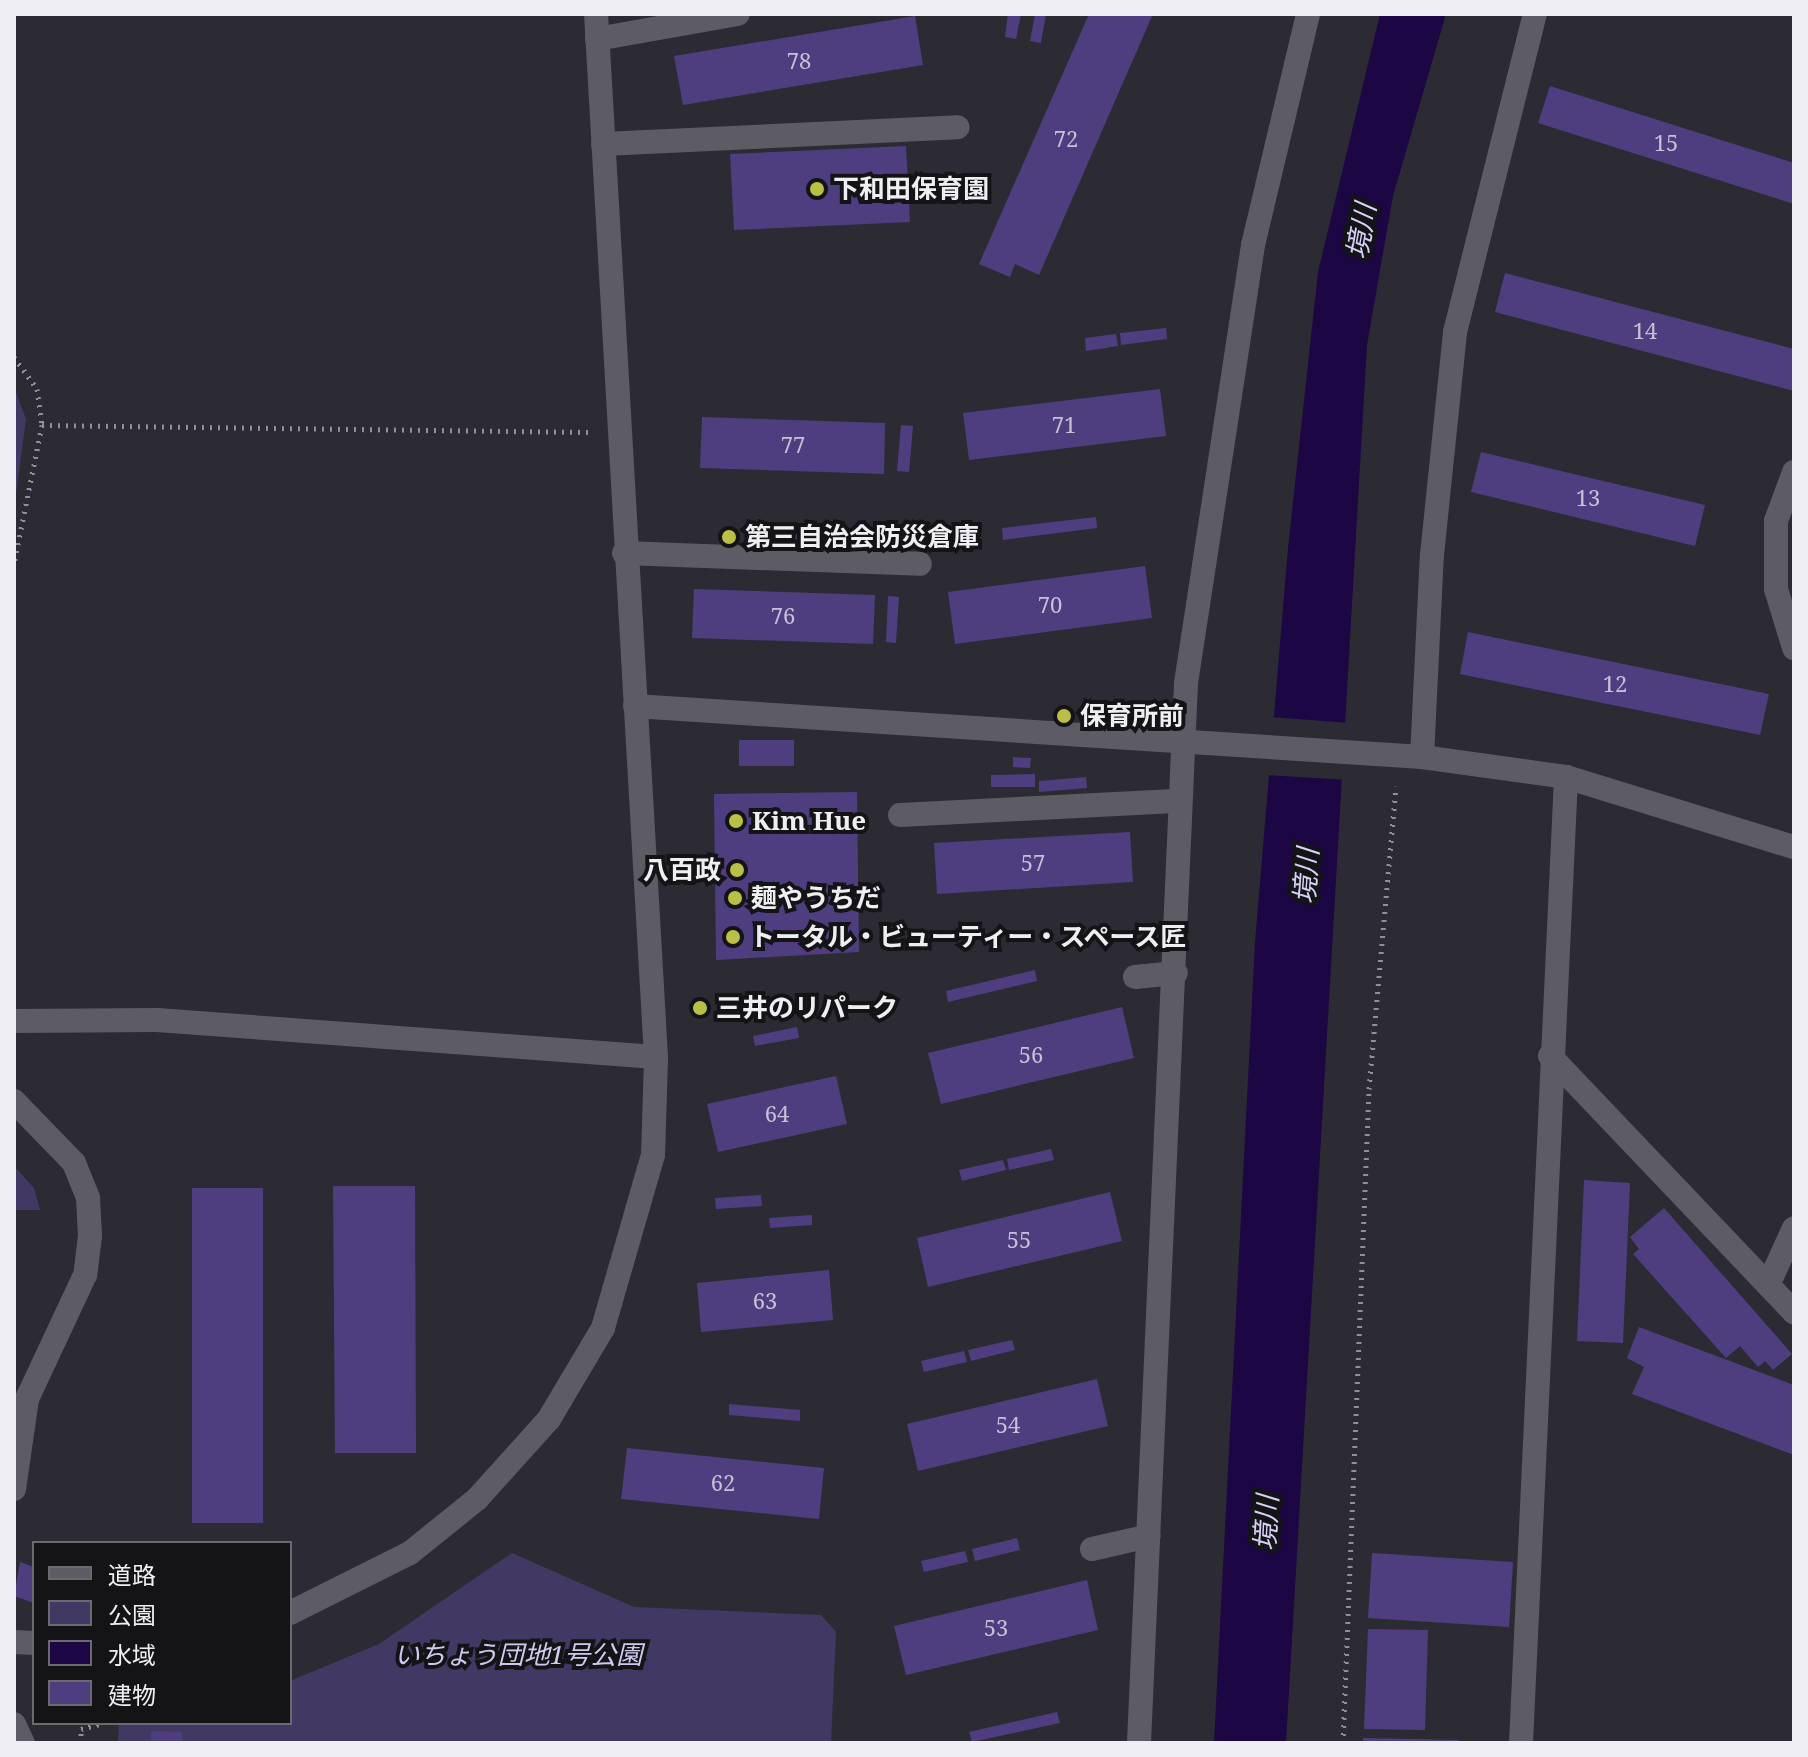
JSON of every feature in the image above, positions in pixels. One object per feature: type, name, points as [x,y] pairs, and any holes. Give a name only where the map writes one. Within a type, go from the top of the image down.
[{"type":"street","points":[[292,1612],[410,1553],[477,1499],[549,1419],[603,1328],[639,1224],[653,1155],[656,1057],[617,432],[596,14]]},
{"type":"street","points":[[597,39],[738,14]]},
{"type":"street","points":[[1139,1743],[1176,973],[1181,740],[1253,245],[1308,14]]},
{"type":"street","points":[[1403,755],[1432,555],[1455,332],[1535,14]]},
{"type":"street","points":[[603,144],[958,127]]},
{"type":"street","points":[[1794,472],[1776,521],[1776,589],[1794,648]]},
{"type":"street","points":[[624,553],[920,564]]},
{"type":"street","points":[[635,706],[1403,755],[1566,777],[1794,847]]},
{"type":"street","points":[[1521,1743],[1550,1056],[1566,777]]},
{"type":"street","points":[[900,815],[1180,801]]},
{"type":"street","points":[[1135,977],[1176,973]]},
{"type":"street","points":[[14,1021],[157,1020],[656,1057]]},
{"type":"street","points":[[1550,1056],[1794,1312]]},
{"type":"street","points":[[14,1101],[74,1163],[88,1198],[90,1236],[85,1275],[27,1399],[14,1489]]},
{"type":"street","points":[[1769,1283],[1794,1228]]},
{"type":"street","points":[[1092,1549],[1149,1536]]},
{"type":"street","points":[[14,1724],[23,1743]]},
{"type":"path","points":[[14,357],[37,389],[42,425],[14,564]]},
{"type":"path","points":[[42,425],[617,432]]},
{"type":"path","points":[[1343,1743],[1369,1089],[1403,755]]},
{"type":"path","points":[[81,1743],[81,1729],[96,1725]]},
{"type":"green space","points":[[14,387],[26,419],[14,509]]},
{"type":"green space","points":[[14,1166],[34,1188],[40,1210],[14,1210]]},
{"type":"green space","name":"いちょう団地1号公園","points":[[512,1553],[634,1607],[821,1615],[836,1632],[831,1743],[118,1743],[119,1725],[292,1725],[292,1680],[379,1644]]},
{"type":"water","name":"境川","points":[[1380,14],[1446,14],[1393,196],[1367,345],[1286,1743],[1214,1743],[1255,942],[1288,548],[1318,272]]},
{"type":"pier","points":[[1270,717],[1350,723],[1348,780],[1265,775]]},
{"type":"building","points":[[1008,14],[1021,14],[1016,39],[1005,37]]},
{"type":"building","points":[[1035,14],[1046,14],[1041,43],[1030,41]]},
{"type":"building","points":[[1089,14],[1153,14],[1039,275],[1015,264],[1010,277],[979,264]]},
{"type":"building","points":[[915,16],[923,65],[683,105],[674,56]]},
{"type":"building","points":[[1550,86],[1794,163],[1794,204],[1538,123]]},
{"type":"building","points":[[906,146],[910,222],[734,230],[730,154]]},
{"type":"building","points":[[1505,273],[1794,349],[1794,391],[1495,312]]},
{"type":"building","points":[[1166,328],[1167,339],[1121,345],[1120,333]]},
{"type":"building","points":[[1116,334],[1118,346],[1086,351],[1085,338]]},
{"type":"building","points":[[1160,389],[1166,436],[969,460],[963,413]]},
{"type":"building","points":[[702,417],[885,423],[884,474],[700,468]]},
{"type":"building","points":[[901,425],[913,426],[909,472],[897,471]]},
{"type":"building","points":[[1481,452],[1705,505],[1695,546],[1471,492]]},
{"type":"building","points":[[1096,517],[1097,528],[1003,540],[1002,528]]},
{"type":"building","name":"第三自治会防災倉庫","points":[[735,530],[736,544],[723,544],[723,531]]},
{"type":"building","points":[[763,534],[808,535],[808,546],[762,544]]},
{"type":"building","points":[[827,536],[873,538],[873,549],[826,547]]},
{"type":"building","points":[[1145,566],[1152,618],[955,644],[948,592]]},
{"type":"building","points":[[694,589],[875,595],[873,644],[692,638]]},
{"type":"building","points":[[888,596],[899,597],[896,643],[886,642]]},
{"type":"building","points":[[1468,632],[1769,694],[1760,735],[1460,674]]},
{"type":"building","points":[[739,740],[794,740],[794,766],[739,766]]},
{"type":"building","points":[[1013,757],[1031,758],[1030,768],[1013,767]]},
{"type":"building","points":[[1035,774],[1035,787],[991,787],[991,775]]},
{"type":"building","points":[[1086,777],[1087,788],[1039,792],[1039,781]]},
{"type":"building","points":[[857,792],[859,952],[716,960],[714,794]]},
{"type":"building","points":[[1130,832],[1133,882],[937,894],[934,843]]},
{"type":"building","points":[[1035,970],[1037,981],[948,1002],[946,991]]},
{"type":"building","points":[[1122,1007],[1134,1058],[941,1104],[928,1053]]},
{"type":"building","points":[[797,1027],[799,1038],[755,1046],[753,1036]]},
{"type":"building","points":[[836,1076],[847,1124],[718,1152],[707,1104]]},
{"type":"building","points":[[1051,1149],[1054,1160],[1009,1170],[1007,1159]]},
{"type":"building","points":[[1003,1160],[1006,1170],[962,1181],[959,1170]]},
{"type":"building","points":[[1584,1180],[1630,1183],[1623,1343],[1577,1341]]},
{"type":"building","points":[[333,1186],[415,1186],[416,1453],[335,1453]]},
{"type":"building","points":[[192,1188],[263,1188],[263,1523],[192,1523]]},
{"type":"building","points":[[1110,1192],[1122,1241],[928,1287],[917,1238]]},
{"type":"building","points":[[761,1195],[762,1206],[716,1209],[715,1198]]},
{"type":"building","points":[[1664,1208],[1792,1354],[1773,1370],[1765,1361],[1758,1367],[1740,1346],[1726,1358],[1633,1254],[1639,1249],[1630,1237]]},
{"type":"building","points":[[812,1215],[812,1225],[770,1228],[769,1218]]},
{"type":"building","points":[[829,1270],[833,1320],[701,1332],[697,1283]]},
{"type":"building","points":[[1639,1327],[1794,1385],[1794,1455],[1632,1394],[1644,1367],[1627,1358]]},
{"type":"building","points":[[1012,1340],[1015,1350],[971,1361],[968,1350]]},
{"type":"building","points":[[964,1351],[967,1362],[924,1372],[921,1361]]},
{"type":"building","points":[[1097,1379],[1108,1426],[918,1471],[907,1424]]},
{"type":"building","points":[[729,1404],[800,1410],[800,1421],[729,1415]]},
{"type":"building","points":[[627,1448],[824,1468],[819,1519],[621,1499]]},
{"type":"building","points":[[1017,1538],[1020,1550],[975,1561],[972,1549]]},
{"type":"building","points":[[965,1551],[968,1562],[924,1572],[921,1561]]},
{"type":"building","points":[[1372,1553],[1513,1562],[1509,1627],[1368,1618]]},
{"type":"building","points":[[20,1562],[32,1566],[32,1602],[14,1596]]},
{"type":"building","points":[[1087,1580],[1098,1630],[906,1675],[894,1626]]},
{"type":"building","points":[[1368,1629],[1428,1630],[1425,1730],[1364,1729]]},
{"type":"building","points":[[1057,1712],[1060,1723],[972,1742],[969,1732]]},
{"type":"building","points":[[151,1731],[182,1732],[182,1743],[151,1743]]},
{"type":"building","points":[[1363,1738],[1459,1740],[1459,1743],[1363,1743]]},
{"type":"place","name":"下和田保育園","points":[[817,189]]},
{"type":"place","name":"第三自治会防災倉庫","points":[[729,537]]},
{"type":"place","name":"保育所前","points":[[1064,716]]},
{"type":"place","name":"Kim Hue","points":[[736,821]]},
{"type":"place","name":"八百政","points":[[737,870]]},
{"type":"place","name":"麺やうちだ","points":[[735,898]]},
{"type":"place","name":"トータル・ビューティー・スペース匠","points":[[733,937]]},
{"type":"place","name":"三井のリパーク","points":[[700,1008]]}]
